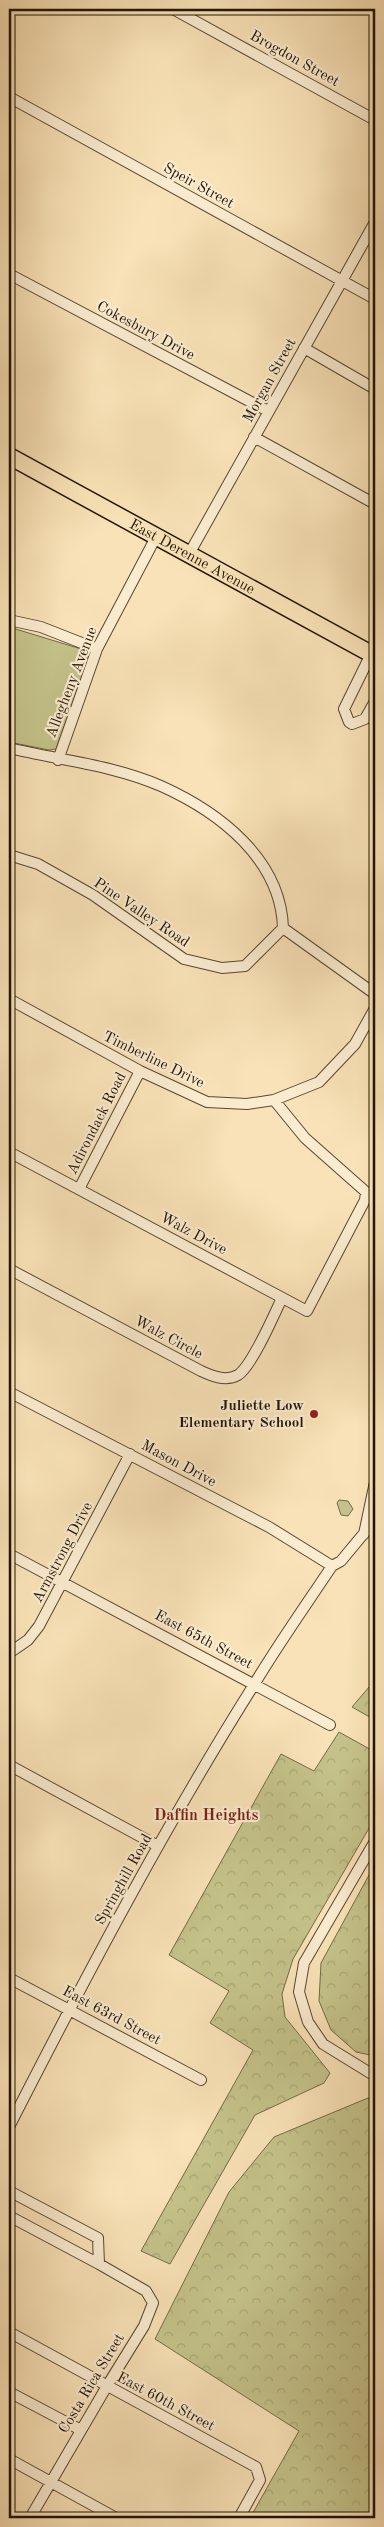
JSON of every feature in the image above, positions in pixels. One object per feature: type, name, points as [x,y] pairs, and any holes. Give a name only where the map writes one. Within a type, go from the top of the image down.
[{"type":"main road","name":"East Derenne Avenue","points":[[9,456],[373,655]]},
{"type":"street","name":"Brogdon Street","points":[[174,9],[375,120]]},
{"type":"street","name":"Speir Street","points":[[9,97],[375,299]]},
{"type":"street","name":"Morgan Street","points":[[189,554],[375,222]]},
{"type":"street","name":"Cokesbury Drive","points":[[9,274],[268,412]]},
{"type":"street","points":[[304,348],[375,389]]},
{"type":"street","points":[[254,437],[375,504]]},
{"type":"street","name":"Allegheny Avenue","points":[[58,760],[97,649],[156,537]]},
{"type":"street","points":[[9,620],[41,627],[97,649]]},
{"type":"street","points":[[373,655],[344,709],[349,722],[352,724],[364,719],[375,701]]},
{"type":"street","points":[[9,748],[58,760],[96,766],[159,785],[190,801],[232,830],[259,858],[272,878],[280,898],[284,916],[283,928],[375,994]]},
{"type":"street","name":"Pine Valley Road","points":[[9,855],[38,864],[93,895],[184,960],[222,968],[245,966],[283,928]]},
{"type":"street","name":"Timberline Drive","points":[[9,1000],[140,1071],[207,1102],[247,1104],[274,1100],[319,1082],[355,1044],[375,1008]]},
{"type":"street","name":"Adirondack Road","points":[[79,1189],[140,1071]]},
{"type":"street","name":"Walz Drive","points":[[9,1152],[307,1311],[365,1200],[366,1192],[354,1180],[328,1161],[304,1138],[274,1100]]},
{"type":"street","name":"Walz Circle","points":[[9,1269],[196,1368],[225,1379],[238,1375],[247,1366],[282,1298]]},
{"type":"street","name":"Mason Drive","points":[[9,1392],[268,1527],[332,1566]]},
{"type":"street","name":"Armstrong Drive","points":[[9,1653],[28,1640],[39,1626],[130,1454]]},
{"type":"street","name":"Springhill Road","points":[[364,1534],[375,1482]]},
{"type":"street","name":"Springhill Road","points":[[9,2126],[69,2009],[158,1846],[254,1683],[332,1566],[341,1561],[375,1520]]},
{"type":"street","name":"East 65th Street","points":[[9,1554],[330,1725]]},
{"type":"street","points":[[9,1765],[158,1846]]},
{"type":"street","points":[[375,1841],[304,1963],[299,1992],[308,2022],[323,2044],[375,2076]]},
{"type":"street","name":"East 63rd Street","points":[[9,1978],[201,2080]]},
{"type":"street","points":[[9,2191],[98,2238],[100,2264]]},
{"type":"street","points":[[9,2216],[100,2264]]},
{"type":"street","name":"Costa Rica Street","points":[[30,2518],[106,2386],[144,2326],[153,2303],[146,2291],[100,2264]]},
{"type":"street","name":"East 60th Street","points":[[9,2332],[256,2467],[260,2480],[239,2518]]},
{"type":"street","points":[[9,2392],[80,2430]]},
{"type":"street","points":[[9,2458],[116,2518]]},
{"type":"green space","points":[[9,627],[91,652],[56,749],[49,750],[9,742]]},
{"type":"green space","points":[[339,1500],[348,1501],[353,1509],[348,1516],[341,1515],[337,1503]]},
{"type":"green space","points":[[375,1680],[375,1720],[352,1707]]},
{"type":"green space","points":[[339,1732],[375,1752],[375,1818],[293,1959],[282,1994],[285,2017],[330,2073],[324,2083],[255,2115],[170,2264],[141,2251],[253,2050],[210,2023],[229,1991],[169,1955],[281,1754],[314,1771]]},
{"type":"green space","points":[[375,1864],[375,2056],[356,2052],[331,2030],[319,2001],[321,1963]]},
{"type":"green space","points":[[368,2098],[375,2101],[375,2518],[250,2518],[299,2431],[155,2339],[229,2192],[274,2137]]},
{"type":"place","name":"Juliette Low Elementary School","points":[[314,1414]]},
{"type":"district","name":"Daffin Heights","points":[[206,1814]]}]
